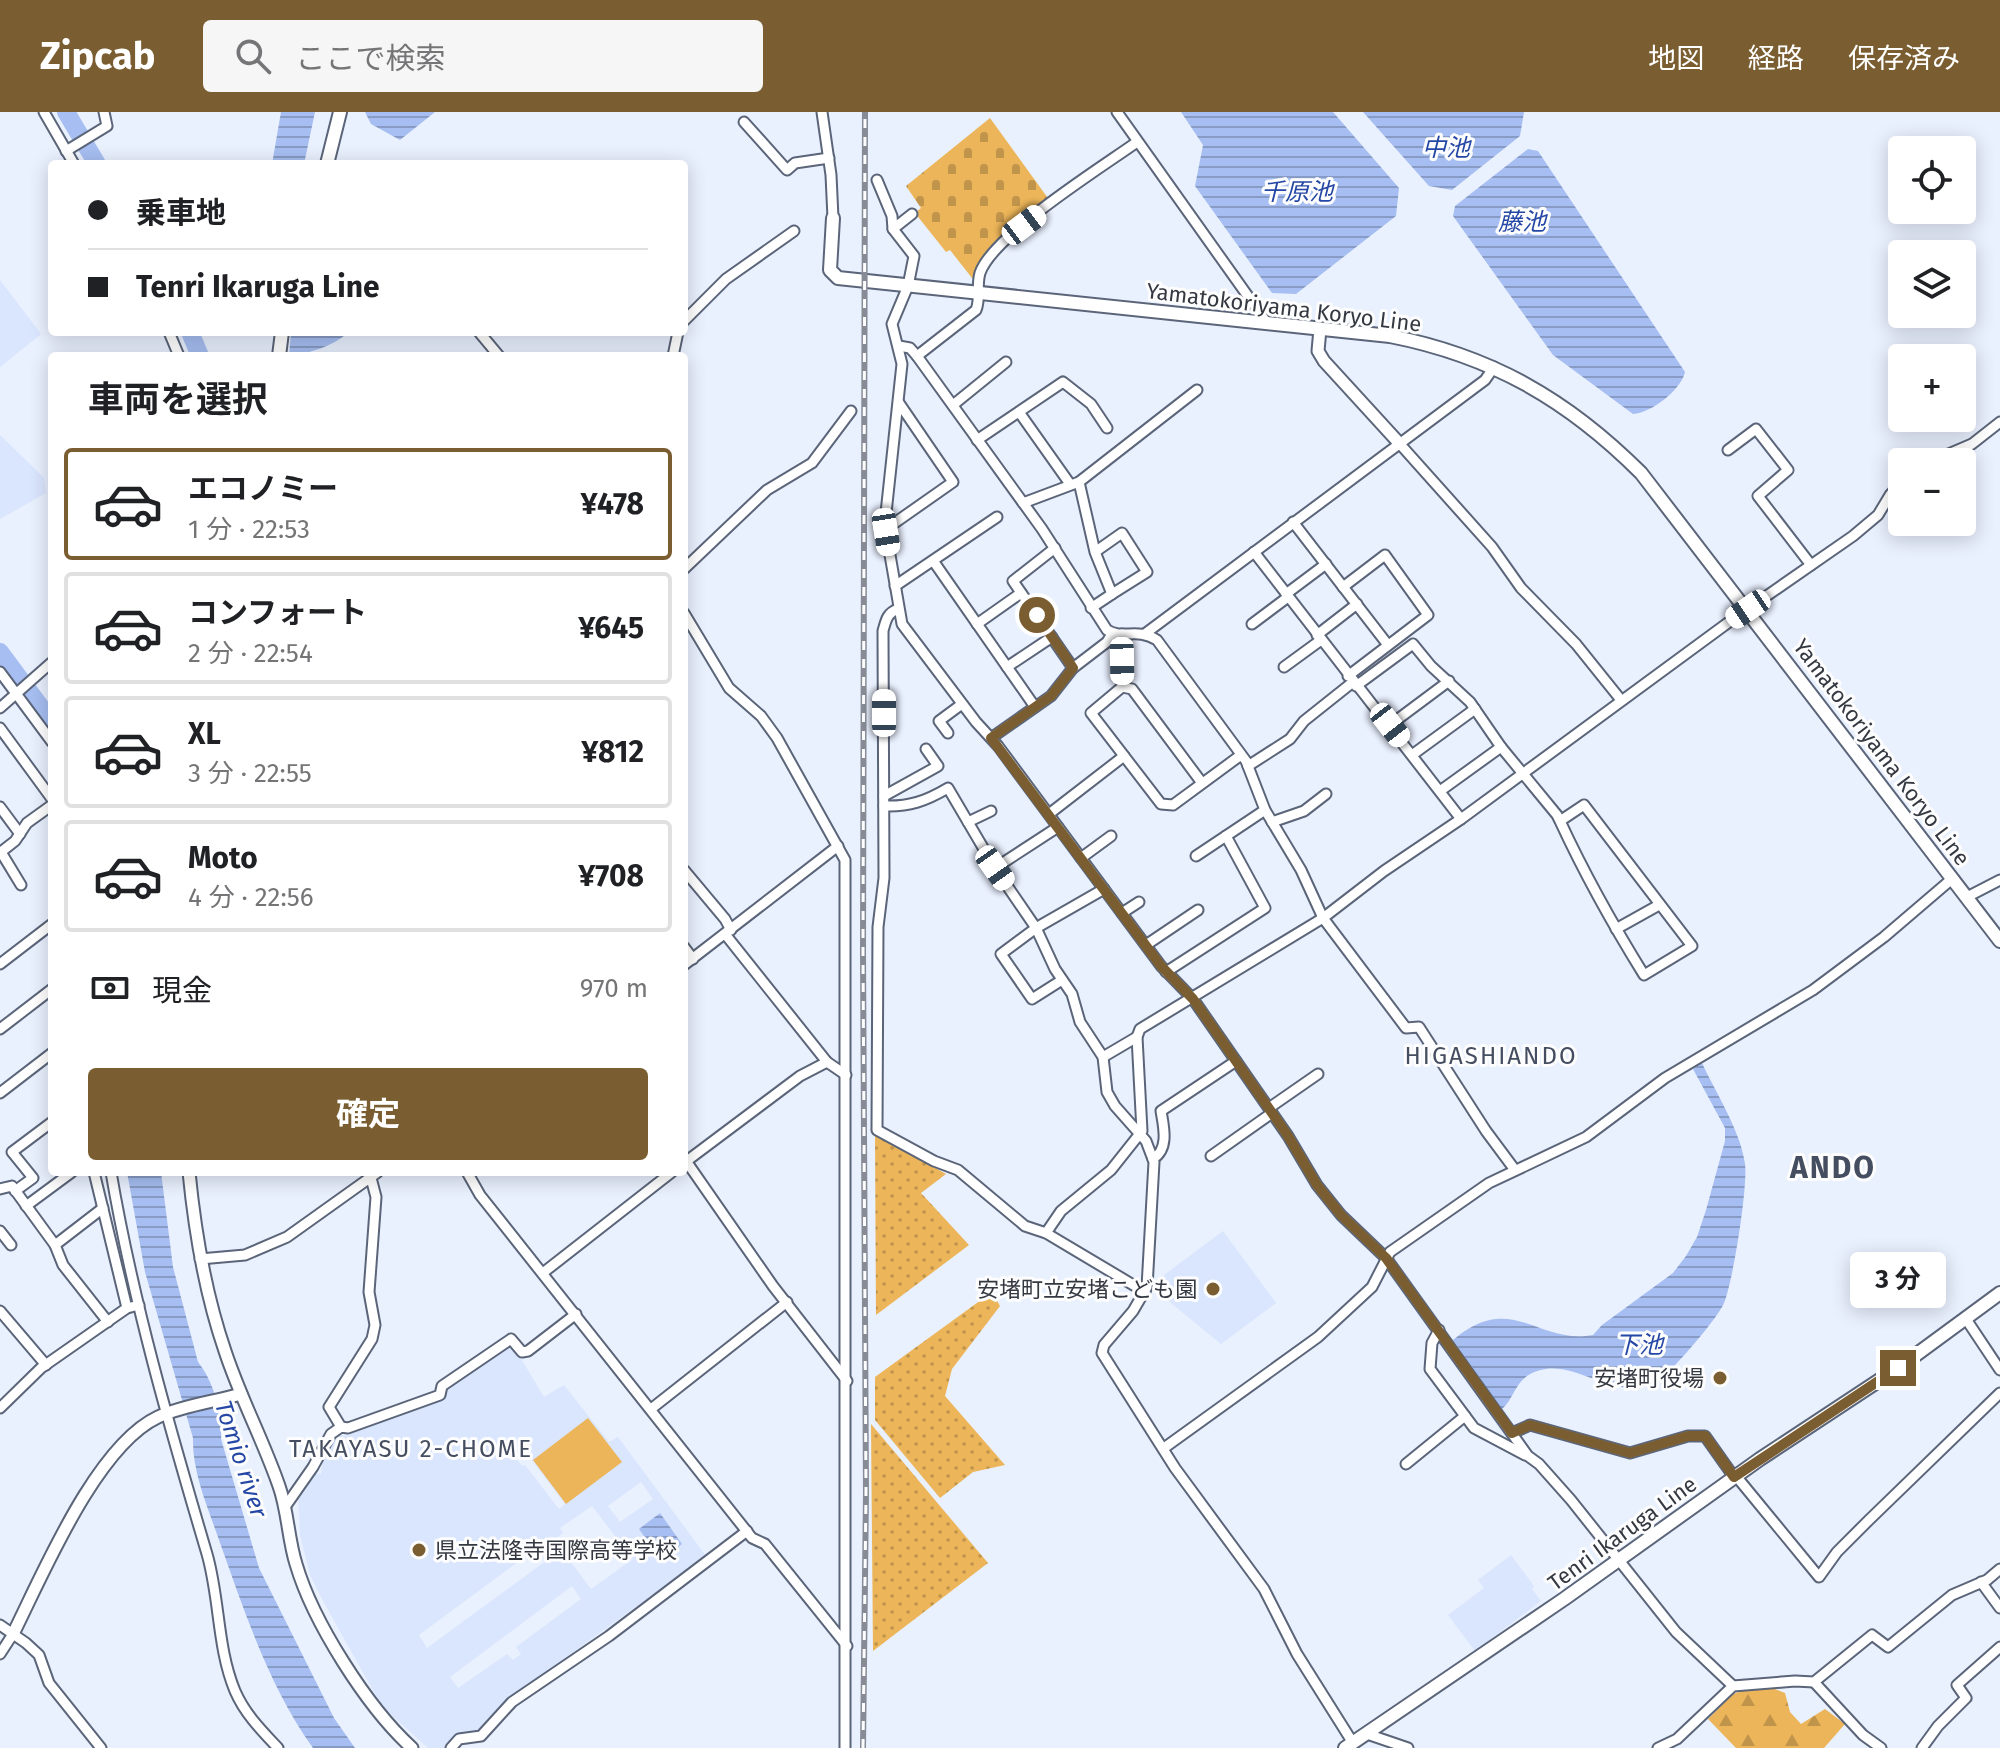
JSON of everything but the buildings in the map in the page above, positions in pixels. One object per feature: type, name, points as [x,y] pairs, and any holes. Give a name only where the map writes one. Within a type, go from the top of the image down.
[{"type":"main road","points":[[328,160],[340,112]]},
{"type":"main road","name":"Yamatokoriyama Koryo Line","points":[[833,218],[830,270],[833,276],[1359,331],[1425,343],[1494,367],[1565,406],[1612,444],[1641,473],[2000,941]]},
{"type":"main road","name":"Tenri Ikaruga Line","points":[[1349,1746],[1735,1477],[1898,1368],[2000,1293]]},
{"type":"street","points":[[44,112],[72,160]]},
{"type":"street","points":[[68,150],[107,126],[104,112]]},
{"type":"street","points":[[822,112],[833,218]]},
{"type":"street","points":[[1117,112],[1267,323]]},
{"type":"street","points":[[744,122],[787,170],[795,163],[829,158]]},
{"type":"street","points":[[917,356],[976,310],[980,272],[1000,243],[1071,187],[1137,142]]},
{"type":"street","points":[[877,180],[892,216],[893,229],[914,256],[908,286],[892,324],[902,364],[886,529],[902,624],[1166,972],[1193,999],[1327,1199],[1386,1258],[1517,1431],[1528,1456]]},
{"type":"street","points":[[893,229],[912,214]]},
{"type":"street","points":[[688,317],[726,279],[794,231]]},
{"type":"street","points":[[1320,329],[1318,351],[1324,361],[1492,547],[1521,588],[1576,644],[1621,700]]},
{"type":"street","points":[[482,336],[496,352]]},
{"type":"street","points":[[899,346],[910,348],[917,356],[1055,548],[1091,608],[1117,634],[1122,687]]},
{"type":"street","points":[[953,405],[1006,362]]},
{"type":"street","points":[[1146,633],[1485,380],[1494,367]]},
{"type":"street","points":[[977,440],[1063,382],[1091,404],[1107,428]]},
{"type":"street","points":[[1023,503],[1075,483],[1197,390]]},
{"type":"street","points":[[886,529],[953,482],[899,403]]},
{"type":"street","points":[[688,565],[767,490],[812,463],[851,411]]},
{"type":"street","points":[[1019,412],[1075,483],[1095,552],[1112,594]]},
{"type":"street","points":[[1963,448],[2000,422]]},
{"type":"street","points":[[1728,450],[1753,426],[1788,470],[1758,496],[1811,565]]},
{"type":"street","points":[[1046,1233],[1061,1211],[1111,1170],[1142,1131],[1137,1037],[1140,1029],[1323,918],[1384,871],[1461,819],[1621,700],[1869,524],[1888,500]]},
{"type":"street","points":[[895,586],[997,517]]},
{"type":"street","points":[[1293,522],[1388,645]]},
{"type":"street","points":[[1091,608],[1147,572],[1122,533],[1095,552]]},
{"type":"street","points":[[1055,548],[1013,581],[1073,668]]},
{"type":"street","points":[[1254,552],[1461,819]]},
{"type":"street","points":[[1248,766],[1290,739],[1304,721],[1352,681],[1388,645],[1428,615],[1385,555],[1343,587]]},
{"type":"street","points":[[934,562],[1035,707]]},
{"type":"street","points":[[1252,624],[1326,564]]},
{"type":"street","points":[[977,624],[1021,593]]},
{"type":"street","points":[[1284,667],[1357,604]]},
{"type":"street","points":[[898,609],[886,618],[883,631],[884,878],[878,927],[877,1130],[934,1161],[958,1170],[1017,1221],[1046,1233],[1145,1292]]},
{"type":"street","points":[[688,620],[729,688],[761,716],[777,738],[845,860],[845,1748]]},
{"type":"street","points":[[991,738],[1051,696],[1073,668],[1117,634],[1146,633],[1157,640],[1248,766],[1265,810],[1305,879],[1323,918],[1406,1028],[1419,1027],[1515,1170]]},
{"type":"street","points":[[1007,667],[1052,637]]},
{"type":"street","points":[[1352,681],[1413,644],[1475,709],[1501,747],[1550,805],[1601,906],[1644,975],[1692,946],[1584,805],[1560,821]]},
{"type":"street","points":[[0,708],[48,666]]},
{"type":"street","points":[[0,672],[48,737]]},
{"type":"street","points":[[1390,725],[1449,681]]},
{"type":"street","points":[[1122,687],[1091,713],[1161,804],[1173,805],[1241,755]]},
{"type":"street","points":[[1122,687],[1132,689],[1202,783]]},
{"type":"street","points":[[948,733],[939,721],[962,704]]},
{"type":"street","points":[[1412,755],[1475,709]]},
{"type":"street","points":[[0,728],[48,796]]},
{"type":"street","points":[[1440,791],[1501,747]]},
{"type":"street","points":[[884,801],[938,766],[926,749]]},
{"type":"street","points":[[1049,814],[1124,756]]},
{"type":"street","points":[[884,801],[903,807],[919,803],[948,788],[995,868],[1036,928],[1072,994],[1080,1022],[1103,1057],[1107,1092],[1115,1106],[1146,1141],[1153,1159],[1154,1188],[1145,1292],[1104,1345],[1102,1353],[1183,1480],[1264,1589],[1349,1746]]},
{"type":"street","points":[[1272,822],[1304,811],[1326,794]]},
{"type":"street","points":[[21,885],[1,852],[48,805]]},
{"type":"street","points":[[0,807],[20,834]]},
{"type":"street","points":[[1196,856],[1265,810]]},
{"type":"street","points":[[968,822],[991,811]]},
{"type":"street","points":[[995,868],[1058,827]]},
{"type":"street","points":[[1081,858],[1111,836]]},
{"type":"street","points":[[1166,972],[1265,908],[1226,836]]},
{"type":"street","points":[[688,962],[838,846]]},
{"type":"street","points":[[688,875],[725,919],[728,932],[827,1062],[846,1075]]},
{"type":"street","points":[[1164,1448],[1318,1337],[1372,1287],[1390,1252],[1489,1183],[1586,1137],[1665,1078],[1813,990],[1884,937],[1953,878]]},
{"type":"street","points":[[1967,897],[2000,880]]},
{"type":"street","points":[[1062,980],[1032,999],[1001,954],[1036,928],[1104,889]]},
{"type":"street","points":[[1122,913],[1139,902]]},
{"type":"street","points":[[1616,929],[1659,905]]},
{"type":"street","points":[[1146,945],[1198,910]]},
{"type":"street","points":[[0,964],[48,927]]},
{"type":"street","points":[[0,1029],[48,992]]},
{"type":"street","points":[[1103,1057],[1137,1037]]},
{"type":"street","points":[[0,1093],[48,1056]]},
{"type":"street","points":[[1153,1159],[1163,1147],[1161,1111],[1236,1061]]},
{"type":"street","points":[[688,1159],[800,1076],[827,1062]]},
{"type":"street","points":[[1211,1156],[1318,1074]]},
{"type":"street","points":[[15,1191],[33,1178],[12,1152],[48,1125]]},
{"type":"street","points":[[688,1165],[847,1381]]},
{"type":"street","points":[[26,1206],[67,1176]]},
{"type":"street","points":[[95,1176],[127,1308]]},
{"type":"street","points":[[112,1176],[139,1305],[213,1579],[233,1686],[246,1713],[278,1748]]},
{"type":"street","points":[[190,1176],[200,1259],[224,1350],[237,1395],[279,1487],[296,1565],[311,1602],[365,1694],[384,1720],[412,1748]]},
{"type":"street","points":[[200,1259],[245,1255],[287,1237],[374,1176]]},
{"type":"street","points":[[341,1427],[329,1407],[372,1339],[375,1325],[369,1292],[375,1176]]},
{"type":"street","points":[[469,1176],[480,1195],[752,1538],[765,1544],[847,1646]]},
{"type":"street","points":[[544,1272],[667,1176]]},
{"type":"street","points":[[0,1189],[12,1186],[55,1245],[63,1265],[108,1322]]},
{"type":"street","points":[[55,1245],[103,1208]]},
{"type":"street","points":[[0,1231],[11,1245]]},
{"type":"street","points":[[651,1409],[787,1302]]},
{"type":"street","points":[[0,1408],[46,1365],[127,1308],[139,1305]]},
{"type":"street","points":[[0,1311],[46,1365]]},
{"type":"street","points":[[285,1507],[331,1434],[341,1427],[348,1428],[440,1395],[442,1386],[511,1339],[522,1352],[528,1351],[576,1314]]},
{"type":"street","points":[[1966,1319],[2000,1370]]},
{"type":"street","points":[[1439,1330],[1432,1343],[1430,1369],[1474,1428],[1528,1456],[1571,1500],[1676,1632],[1733,1686]]},
{"type":"street","points":[[1517,1431],[1530,1425],[1630,1453],[1688,1436],[1705,1436],[1735,1477],[1819,1577],[1858,1530],[2000,1393]]},
{"type":"street","points":[[0,1654],[72,1518],[107,1464],[131,1435],[169,1412],[237,1395]]},
{"type":"street","points":[[1406,1464],[1465,1416]]},
{"type":"street","points":[[451,1748],[459,1739],[481,1736],[512,1702],[609,1636],[747,1531]]},
{"type":"street","points":[[1658,1748],[1677,1739],[1733,1686],[1814,1682],[1872,1635],[1888,1647],[1952,1595],[2000,1569]]},
{"type":"street","points":[[1981,1582],[2000,1608]]},
{"type":"street","points":[[0,1625],[39,1655],[49,1683],[101,1748]]},
{"type":"street","points":[[1922,1748],[1938,1726],[1966,1698],[1957,1685],[2000,1647]]},
{"type":"street","points":[[1814,1682],[1863,1735],[1881,1748]]},
{"type":"street","points":[[1367,1734],[1408,1748]]},
{"type":"shaded area","points":[[0,280],[41,334],[0,367]]},
{"type":"shaded area","points":[[0,435],[44,478],[46,493],[0,519]]},
{"type":"shaded area","name":"安堵町立安堵こども園","points":[[1223,1231],[1276,1303],[1221,1344],[1160,1294],[1164,1275]]},
{"type":"shaded area","name":"県立法隆寺国際高等学校","points":[[511,1342],[544,1397],[564,1385],[609,1442],[618,1437],[706,1556],[511,1697],[480,1732],[458,1735],[445,1748],[428,1748],[388,1712],[375,1694],[322,1599],[310,1575],[300,1535],[298,1494],[314,1473],[321,1474],[322,1463],[337,1432],[344,1436],[443,1398],[448,1386]],"holes":[[[514,1436],[565,1504],[559,1509],[505,1444]],[[641,1482],[653,1499],[620,1522],[608,1506]],[[592,1506],[633,1559],[591,1589],[554,1540],[563,1533],[560,1528]],[[541,1545],[550,1558],[427,1648],[419,1635]],[[572,1586],[581,1599],[516,1647],[521,1654],[513,1660],[507,1654],[458,1688],[450,1677]]]},
{"type":"shaded area","points":[[1511,1555],[1541,1601],[1475,1651],[1448,1615],[1484,1588],[1478,1580]]},
{"type":"green space","points":[[990,118],[1050,201],[996,244],[987,255],[977,280],[950,250],[946,252],[915,213],[921,208],[906,186]]},
{"type":"green space","points":[[875,1134],[946,1174],[921,1193],[969,1245],[876,1315]]},
{"type":"green space","points":[[992,1292],[1000,1306],[952,1369],[945,1396],[1005,1465],[973,1472],[940,1498],[875,1420],[875,1377]]},
{"type":"green space","points":[[588,1418],[622,1462],[566,1504],[533,1460]]},
{"type":"green space","points":[[871,1424],[988,1563],[873,1651]]},
{"type":"green space","points":[[1762,1684],[1785,1693],[1790,1712],[1801,1724],[1825,1709],[1845,1724],[1824,1748],[1736,1748],[1708,1719],[1733,1694]]},
{"type":"water","points":[[281,112],[315,112],[305,160],[273,160]]},
{"type":"water","points":[[365,112],[435,112],[400,140],[371,124]]},
{"type":"water","name":"千原池","points":[[1181,112],[1333,112],[1399,188],[1396,216],[1296,294],[1272,293],[1195,186],[1203,145]]},
{"type":"water","name":"中池","points":[[1363,112],[1524,112],[1520,136],[1452,190],[1429,186]]},
{"type":"water","name":"藤池","points":[[1528,149],[1538,151],[1685,372],[1672,393],[1648,410],[1633,414],[1553,355],[1453,216],[1455,206]]},
{"type":"water","points":[[291,336],[343,336],[308,352],[289,352]]},
{"type":"water","name":"下池","points":[[1702,1063],[1733,1126],[1745,1164],[1735,1256],[1728,1292],[1720,1310],[1676,1364],[1654,1383],[1630,1388],[1571,1371],[1542,1370],[1527,1376],[1502,1409],[1453,1340],[1474,1326],[1508,1319],[1556,1333],[1593,1335],[1673,1273],[1697,1237],[1725,1141],[1725,1128],[1693,1069]]},
{"type":"water","points":[[128,1176],[162,1176],[173,1267],[198,1362],[216,1398],[221,1439],[259,1568],[334,1718],[355,1748],[313,1748],[271,1674],[206,1503],[198,1477],[193,1438],[145,1272]]},
{"type":"water","points":[[660,1513],[682,1544],[661,1560],[639,1529]]},
{"type":"waterway","points":[[66,112],[95,160]]},
{"type":"waterway","points":[[192,336],[198,352]]},
{"type":"waterway","points":[[0,652],[48,717]]},
{"type":"railway","points":[[863,1748],[866,1493],[863,953],[865,112]]},
{"type":"place","name":"安堵町立安堵こども園","points":[[1213,1289]]},
{"type":"place","name":"安堵町役場","points":[[1720,1378]]},
{"type":"place","name":"県立法隆寺国際高等学校","points":[[419,1550]]},
{"type":"district","name":"HIGASHIANDO","points":[[1491,1056]]},
{"type":"district","name":"ANDO","points":[[1833,1168]]},
{"type":"district","name":"TAKAYASU 2-CHOME","points":[[411,1449]]},
{"type":"route","points":[[1037,615],[1073,668],[1051,696],[991,738],[1161,966],[1193,999],[1288,1136],[1327,1199],[1386,1258],[1512,1433],[1530,1425],[1630,1453],[1688,1436],[1705,1436],[1734,1477],[1898,1368]]},
{"type":"water label","name":"Tomio river","points":[[241,1459]]}]
